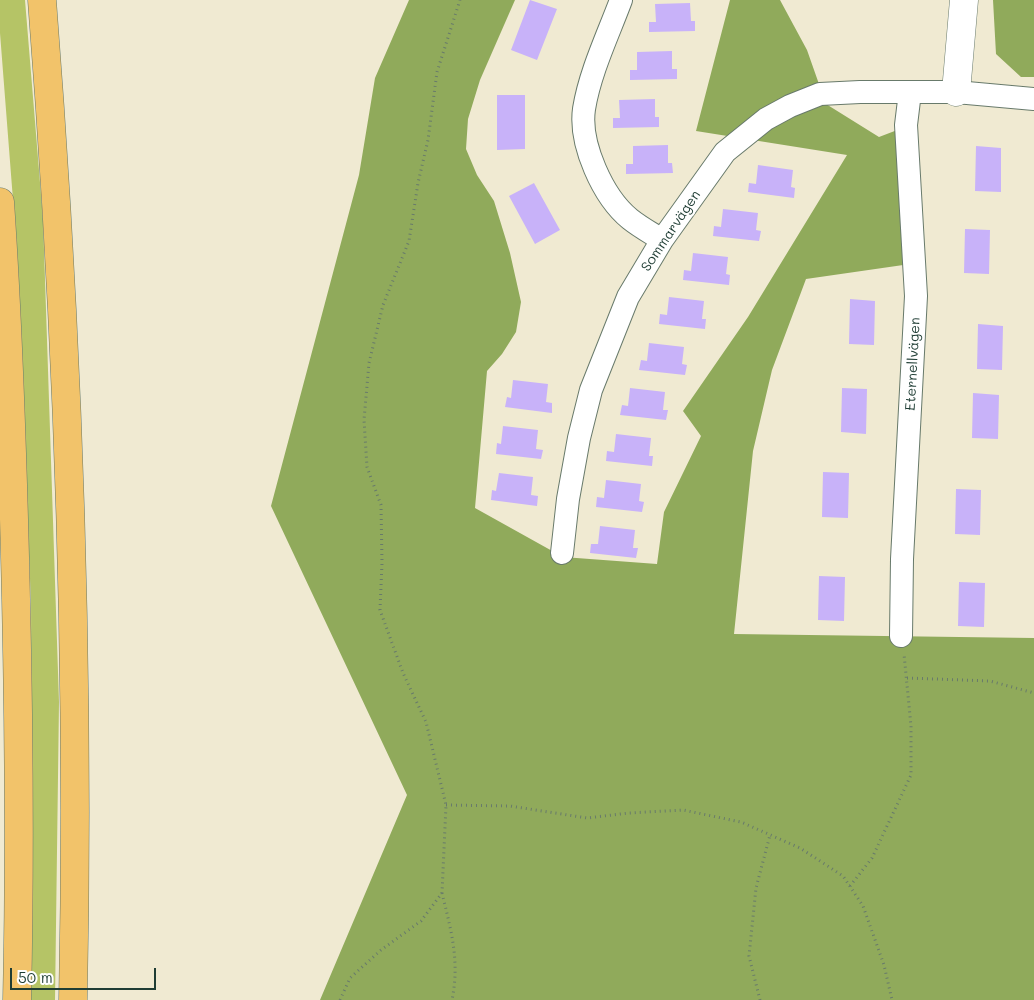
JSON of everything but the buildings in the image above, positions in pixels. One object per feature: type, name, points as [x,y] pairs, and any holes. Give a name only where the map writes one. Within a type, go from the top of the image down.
[{"type":"highway","points":[[42,0],[57,214],[70,517],[75,812],[73,1000]]},
{"type":"highway","points":[[0,202],[9,372],[15,561],[19,827],[17,1000]]},
{"type":"street","points":[[621,0],[592,79],[584,110],[586,137],[592,163],[608,194],[629,218],[662,240]]},
{"type":"street","points":[[956,92],[964,0]]},
{"type":"street","name":"Eternellvägen","points":[[900,636],[902,559],[916,296],[906,125],[910,92]]},
{"type":"street","name":"Sommarvägen","points":[[562,553],[568,499],[579,438],[592,390],[628,297],[662,240],[725,152],[766,119],[790,106],[820,94],[956,92],[1034,99]]},
{"type":"path","points":[[452,1000],[456,980],[453,938],[442,893],[446,805],[426,722],[403,673],[380,610],[382,563],[381,505],[368,467],[364,420],[369,363],[382,305],[409,242],[418,183],[428,140],[437,72],[460,0]]},
{"type":"path","points":[[850,886],[872,858],[911,775],[911,726],[904,652],[900,636]]},
{"type":"path","points":[[906,678],[990,680],[1034,693]]},
{"type":"path","points":[[446,805],[510,806],[587,818],[682,810],[741,822],[807,852],[843,876],[863,906],[884,965],[892,1000]]},
{"type":"path","points":[[760,1000],[749,956],[756,888],[770,835]]},
{"type":"path","points":[[340,1000],[350,978],[381,950],[421,921],[442,893]]},
{"type":"green space","points":[[0,0],[25,0],[43,219],[59,702],[55,1000],[30,1000],[32,943],[31,601],[13,200],[0,33]]},
{"type":"green space","points":[[409,0],[515,0],[480,80],[468,119],[466,149],[477,175],[494,201],[510,253],[521,302],[516,332],[502,354],[487,371],[475,508],[563,557],[657,564],[664,512],[701,436],[683,411],[748,317],[847,155],[696,131],[730,0],[780,0],[807,50],[826,104],[879,137],[913,124],[924,262],[806,279],[772,370],[753,451],[734,634],[1034,638],[1034,1000],[320,1000],[407,795],[271,506],[359,175],[375,78]]},
{"type":"green space","points":[[993,0],[1034,0],[1034,77],[1021,77],[996,54]]}]
